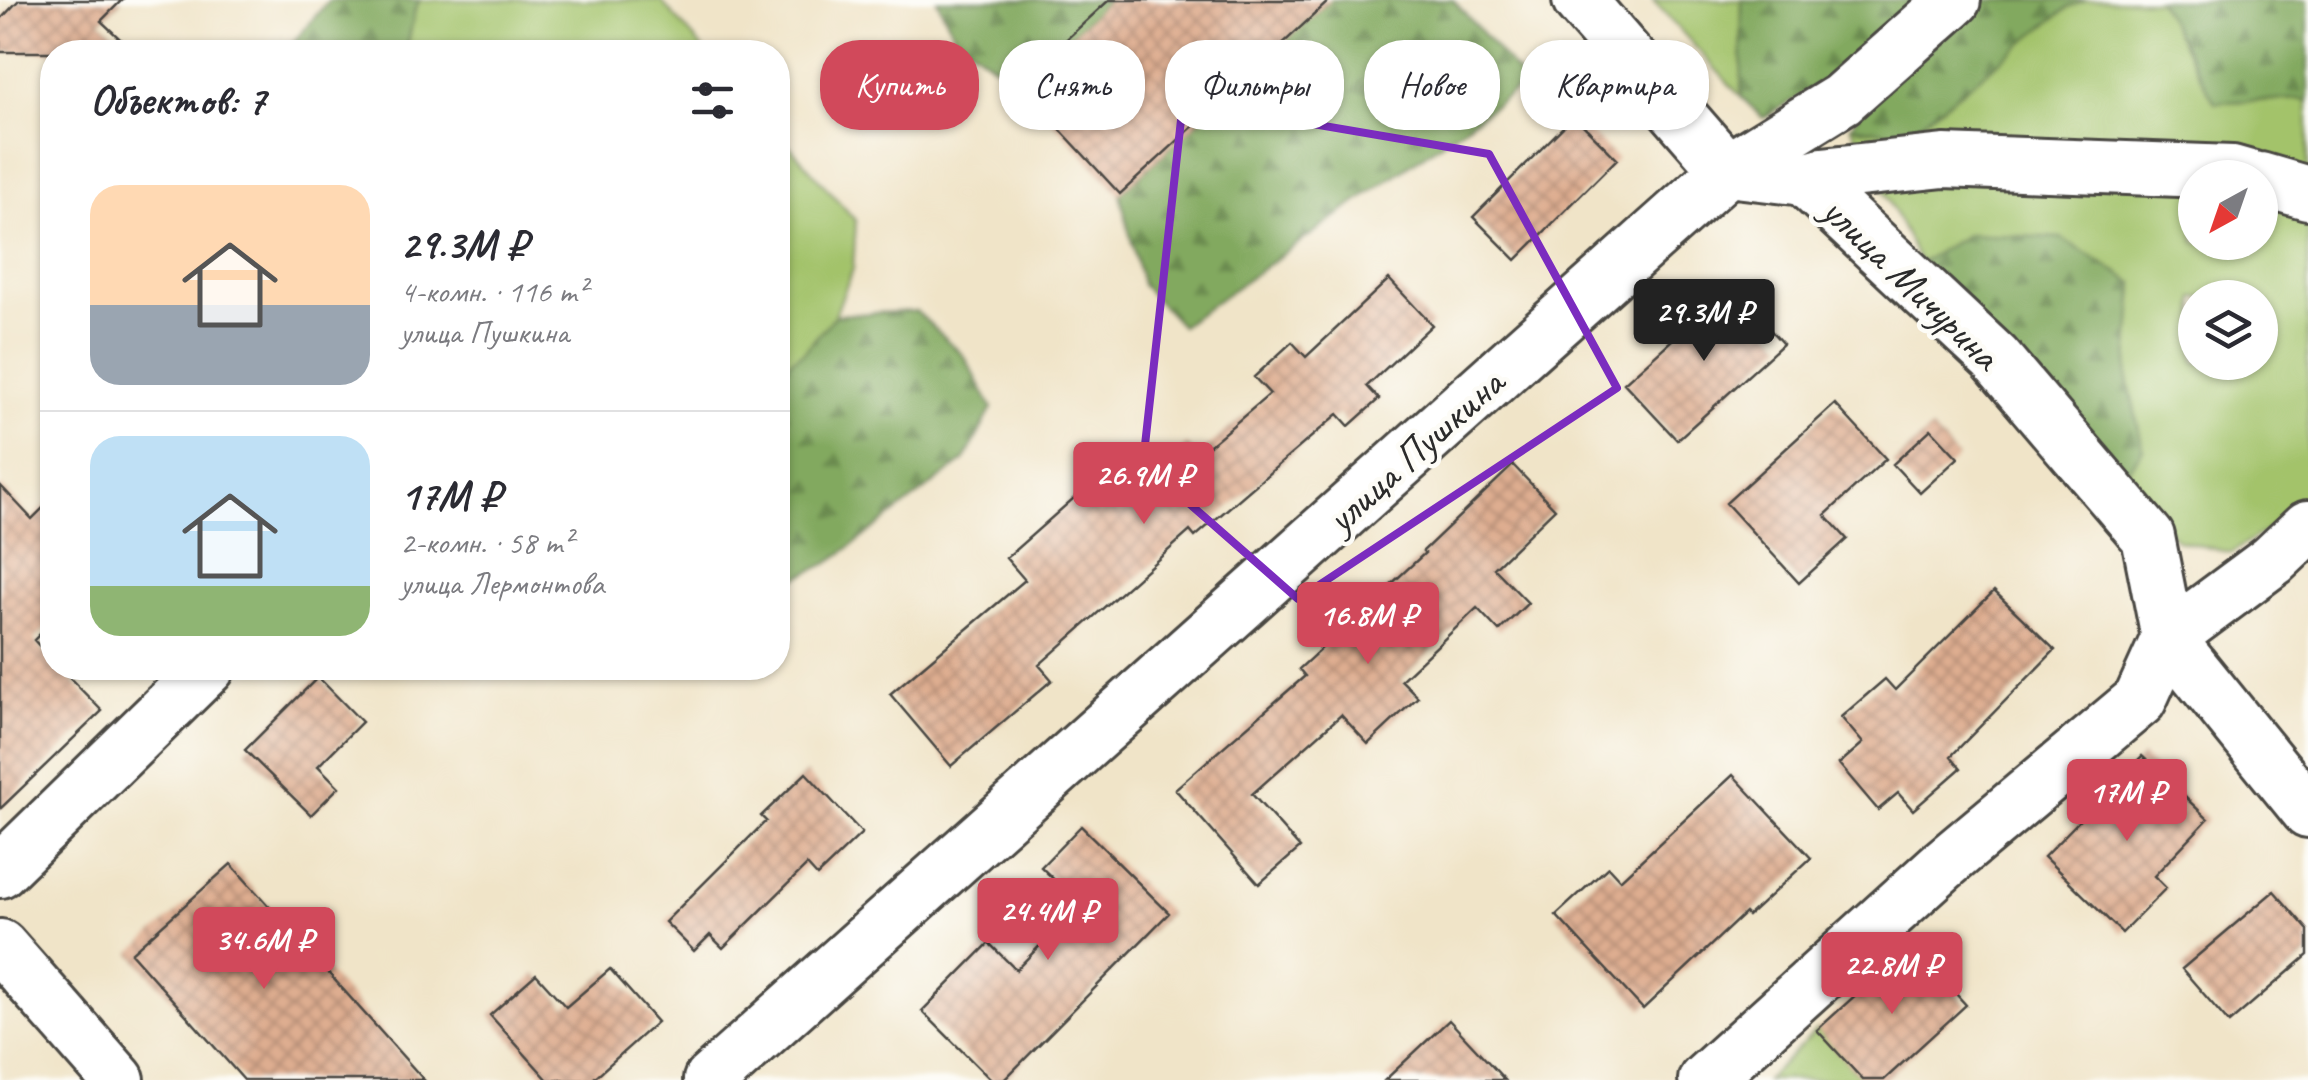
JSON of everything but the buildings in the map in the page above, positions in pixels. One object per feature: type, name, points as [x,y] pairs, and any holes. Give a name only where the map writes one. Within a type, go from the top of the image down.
[{"type":"street","points":[[1579,0],[1726,170]]},
{"type":"street","name":"улица Пушкина","points":[[710,1080],[1726,170],[1842,99],[1954,0]]},
{"type":"street","points":[[1804,179],[1944,161],[2178,170]]},
{"type":"street","name":"улица Мичурина","points":[[1726,170],[1804,179],[1995,358],[2148,537],[2168,638]]},
{"type":"street","points":[[2278,184],[2308,193]]},
{"type":"street","points":[[1705,1080],[1943,865],[2140,700],[2168,638],[2272,560],[2308,527]]},
{"type":"street","points":[[2168,638],[2308,811]]},
{"type":"street","points":[[0,870],[196,680]]},
{"type":"street","points":[[0,946],[118,1080]]},
{"type":"highlighted area","points":[[1183,102],[1489,154],[1617,388],[1298,599],[1143,463]]},
{"type":"green space","points":[[329,0],[420,0],[409,40],[295,40]]},
{"type":"green space","points":[[420,0],[660,0],[695,40],[409,40]]},
{"type":"green space","points":[[937,0],[1109,0],[1066,40],[999,40],[999,70],[979,54],[979,40],[960,40]]},
{"type":"green space","points":[[1330,0],[1453,0],[1488,40],[1364,40],[1364,130],[1459,130],[1181,326],[1142,285],[1120,194],[1189,130],[1344,130],[1344,40],[1287,40]]},
{"type":"green space","points":[[1653,0],[1742,0],[1741,97],[1709,62],[1709,40],[1689,40]]},
{"type":"green space","points":[[1742,0],[1918,0],[1831,78],[1763,118],[1741,97]]},
{"type":"green space","points":[[1985,0],[2086,0],[2069,7],[1905,135],[1851,126],[1865,102]]},
{"type":"green space","points":[[2086,0],[2158,0],[2215,102],[2308,102],[2308,497],[2277,524],[2231,553],[2177,540],[2120,480],[2142,449],[2127,375],[2134,283],[1920,263],[1851,126],[1905,135],[2069,7]]},
{"type":"green space","points":[[2158,0],[2308,0],[2308,102],[2215,102]]},
{"type":"green space","points":[[1500,53],[1520,76],[1520,87],[1500,101]]},
{"type":"green space","points":[[790,147],[856,221],[853,269],[835,315],[804,352],[790,361]]},
{"type":"green space","points":[[1968,234],[2061,238],[2134,283],[2127,375],[2143,449],[2120,480],[1920,263]]},
{"type":"green space","points":[[916,311],[965,357],[992,408],[965,460],[829,563],[790,581],[790,361],[804,352],[835,315]]},
{"type":"green space","points":[[1817,1029],[1863,1080],[1766,1080]]}]
